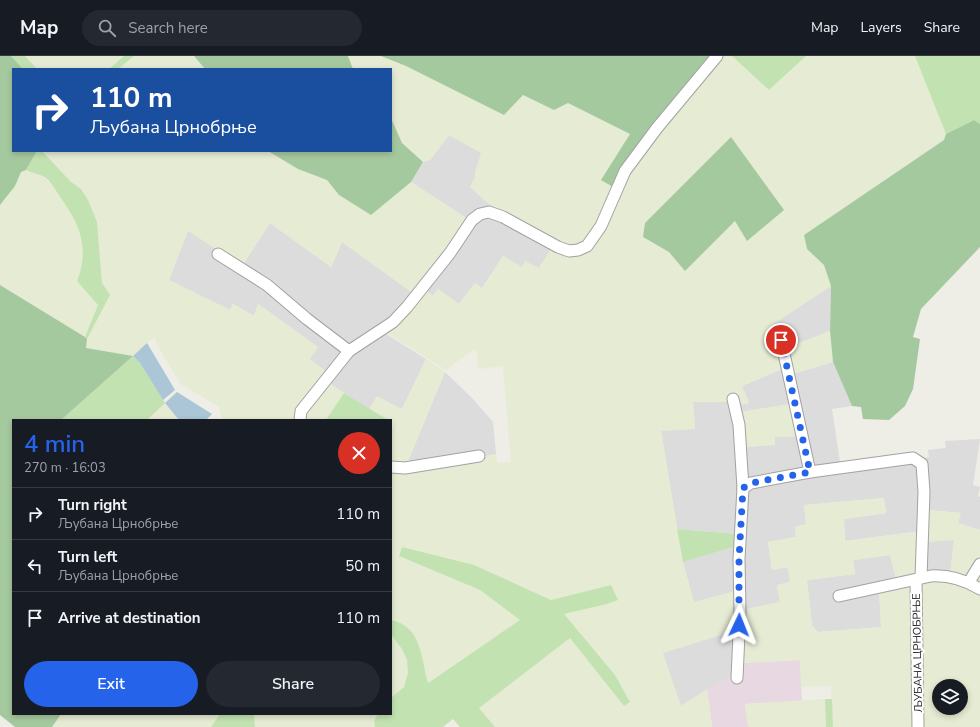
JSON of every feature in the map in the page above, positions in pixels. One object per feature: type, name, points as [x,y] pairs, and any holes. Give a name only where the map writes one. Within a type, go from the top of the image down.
[{"type":"street","points":[[300,419],[301,411],[349,351],[392,322],[407,307],[450,254],[472,220],[480,214],[489,212],[503,217],[558,247],[569,251],[578,250],[587,246],[601,226],[625,171],[657,128],[717,56]]},
{"type":"street","points":[[218,254],[267,284],[349,351]]},
{"type":"street","points":[[781,340],[810,472]]},
{"type":"street","points":[[733,399],[739,424],[743,488],[739,559],[740,612],[737,678]]},
{"type":"street","points":[[392,467],[405,468],[479,456]]},
{"type":"street","name":"ЉУБАНА ЦРНОБРЊЕ","points":[[743,488],[751,483],[810,472],[913,458],[922,464],[924,492],[918,579],[918,727]]},
{"type":"street","points":[[969,582],[980,564]]},
{"type":"street","name":"ЉУБАНА ЦРНОБРЊЕ","points":[[839,596],[940,575],[969,582],[980,588]]},
{"type":"shaded area","points":[[449,135],[482,153],[475,172],[475,178],[470,187],[488,203],[527,226],[553,246],[539,268],[522,267],[503,256],[482,288],[475,283],[459,304],[438,289],[433,296],[425,290],[474,223],[411,182],[423,162],[430,160]]},
{"type":"shaded area","points":[[270,223],[331,267],[342,242],[419,297],[383,332],[426,359],[402,409],[369,409],[329,383],[333,377],[309,359],[318,347],[258,304],[254,316],[233,304],[230,310],[169,280],[188,230],[242,266]]},
{"type":"shaded area","points":[[831,286],[830,331],[781,350],[770,326]]},
{"type":"shaded area","points":[[833,362],[852,406],[832,409],[841,469],[929,457],[928,450],[946,448],[945,441],[980,439],[973,485],[980,487],[978,496],[980,497],[980,530],[958,523],[960,513],[929,510],[927,542],[954,539],[950,576],[919,579],[920,531],[845,541],[844,519],[886,513],[884,498],[804,505],[806,524],[795,527],[796,537],[768,542],[772,570],[788,567],[790,582],[777,585],[780,602],[742,610],[741,663],[734,663],[734,674],[681,706],[662,653],[736,630],[738,591],[694,603],[683,562],[737,546],[738,534],[677,529],[661,430],[695,429],[693,402],[730,402],[736,431],[741,430],[743,447],[775,445],[775,437],[800,436],[795,404],[740,412],[738,405],[749,403],[742,386],[787,367],[790,375]]},
{"type":"shaded area","points":[[445,372],[473,399],[493,422],[496,454],[404,471]]},
{"type":"shaded area","points":[[890,555],[897,582],[879,590],[881,627],[818,632],[812,625],[807,580],[855,574],[853,560]]},
{"type":"shaded area","points":[[800,660],[802,701],[745,704],[748,727],[712,727],[707,689],[734,674],[741,663]]},
{"type":"green space","points":[[0,56],[11,56],[22,68],[12,68],[12,152],[36,152],[26,170],[21,172],[15,186],[0,205]]},
{"type":"green space","points":[[11,56],[25,56],[36,68],[22,68]]},
{"type":"green space","points":[[25,56],[124,56],[110,68],[36,68]]},
{"type":"green space","points":[[124,56],[134,56],[119,68],[110,68]]},
{"type":"green space","points":[[134,56],[194,56],[204,68],[119,68]]},
{"type":"green space","points":[[194,56],[348,56],[353,68],[204,68]]},
{"type":"green space","points":[[350,56],[381,56],[406,66],[522,95],[554,110],[568,103],[630,134],[601,180],[629,170],[722,56],[732,56],[769,90],[806,56],[915,56],[946,134],[944,140],[804,235],[807,249],[824,265],[831,286],[770,326],[781,350],[830,331],[833,362],[789,375],[787,367],[742,386],[749,403],[738,405],[740,412],[795,403],[800,436],[775,437],[775,445],[743,447],[730,402],[693,402],[695,429],[661,431],[683,562],[694,602],[738,590],[737,630],[663,653],[681,706],[707,689],[712,727],[495,727],[479,708],[570,638],[624,705],[630,702],[615,675],[563,614],[607,604],[617,600],[611,585],[551,600],[474,565],[402,547],[399,556],[480,590],[520,620],[427,683],[420,646],[409,628],[392,620],[392,429],[394,424],[392,419],[386,419],[369,409],[377,396],[402,409],[426,359],[445,372],[404,471],[496,454],[497,463],[511,462],[503,366],[478,369],[477,352],[474,349],[446,370],[384,331],[425,290],[433,296],[438,289],[459,304],[475,283],[482,288],[503,256],[522,267],[525,261],[539,268],[553,246],[527,226],[488,203],[470,187],[475,178],[475,172],[481,153],[449,135],[430,160],[423,162],[402,143],[392,120],[392,68],[353,68],[348,58]],"holes":[[[784,209],[747,240],[736,221],[679,262],[669,252],[643,237]]]},
{"type":"green space","points":[[381,56],[711,56],[613,187],[601,180],[630,134],[568,103],[554,110],[523,95],[504,115],[406,66]]},
{"type":"green space","points":[[732,56],[806,56],[769,90]]},
{"type":"green space","points":[[915,56],[980,56],[980,124],[974,120],[946,134]]},
{"type":"green space","points":[[392,120],[402,143],[423,162],[411,182],[371,215],[339,195],[327,180],[298,169],[270,152],[392,152]]},
{"type":"green space","points":[[974,120],[980,124],[980,247],[921,309],[913,337],[920,339],[913,389],[905,406],[889,420],[863,419],[861,407],[852,406],[833,362],[830,331],[831,286],[824,265],[807,249],[804,235],[944,140],[946,134]]},
{"type":"green space","points":[[731,137],[784,210],[747,241],[735,221],[685,271],[669,252],[643,237],[645,223]]},
{"type":"green space","points":[[36,152],[43,152],[71,182],[81,189],[88,200],[97,222],[102,283],[110,295],[87,339],[85,337],[98,305],[77,281],[83,258],[83,248],[78,228],[68,208],[50,182],[44,177],[26,170]]},
{"type":"green space","points":[[43,152],[270,152],[298,169],[327,180],[339,195],[371,215],[411,182],[469,220],[415,295],[342,242],[331,267],[270,223],[242,266],[188,231],[169,280],[230,310],[233,304],[254,316],[258,304],[318,347],[310,359],[328,373],[298,419],[222,419],[219,407],[181,384],[161,352],[154,337],[133,356],[86,348],[87,339],[110,295],[102,283],[97,222],[81,189],[71,182]]},
{"type":"green space","points":[[26,170],[45,178],[51,184],[67,206],[78,228],[83,247],[83,265],[77,281],[98,305],[85,337],[0,285],[0,205],[15,186],[21,172]]},
{"type":"green space","points":[[0,285],[85,337],[87,339],[86,348],[133,356],[62,419],[12,419],[12,715],[60,715],[52,727],[15,727],[0,715]]},
{"type":"green space","points":[[133,356],[140,363],[165,403],[148,419],[62,419]]},
{"type":"green space","points":[[329,383],[344,393],[327,419],[302,419]]},
{"type":"green space","points":[[344,393],[386,419],[327,419]]},
{"type":"green space","points":[[165,403],[178,419],[148,419]]},
{"type":"green space","points":[[884,498],[886,513],[844,519],[845,541],[921,531],[920,576],[897,582],[890,555],[853,560],[855,574],[807,580],[812,625],[818,632],[881,627],[879,590],[950,576],[954,540],[927,542],[929,510],[961,513],[958,523],[980,530],[980,559],[971,575],[979,579],[980,576],[980,727],[833,727],[831,686],[801,687],[800,660],[741,663],[742,610],[780,602],[777,585],[790,582],[788,567],[772,570],[768,542],[796,537],[795,527],[806,524],[804,505]]},
{"type":"green space","points":[[677,529],[738,534],[737,546],[683,562]]},
{"type":"green space","points":[[402,547],[474,565],[551,600],[611,585],[618,600],[564,614],[615,675],[630,702],[624,706],[570,638],[479,708],[495,727],[460,727],[453,719],[443,727],[375,727],[374,721],[377,715],[392,715],[392,697],[404,687],[408,673],[407,660],[402,649],[392,635],[392,620],[401,623],[409,629],[414,636],[421,654],[428,683],[520,620],[480,590],[399,556]]},
{"type":"green space","points":[[392,635],[402,648],[407,660],[408,673],[404,687],[392,697]]},
{"type":"green space","points":[[825,699],[826,727],[748,727],[745,704]]},
{"type":"green space","points":[[825,699],[832,699],[833,727],[826,727]]},
{"type":"green space","points":[[60,715],[219,715],[211,727],[52,727]]},
{"type":"green space","points":[[219,715],[254,715],[255,727],[211,727]]},
{"type":"green space","points":[[254,715],[377,715],[374,721],[375,727],[255,727]]},
{"type":"water","points":[[147,343],[175,390],[163,400],[140,363],[133,356]]},
{"type":"water","points":[[177,392],[212,414],[207,419],[178,419],[165,403]]},
{"type":"route","points":[[739,625],[739,559],[743,488],[751,483],[810,472],[781,340]]}]
